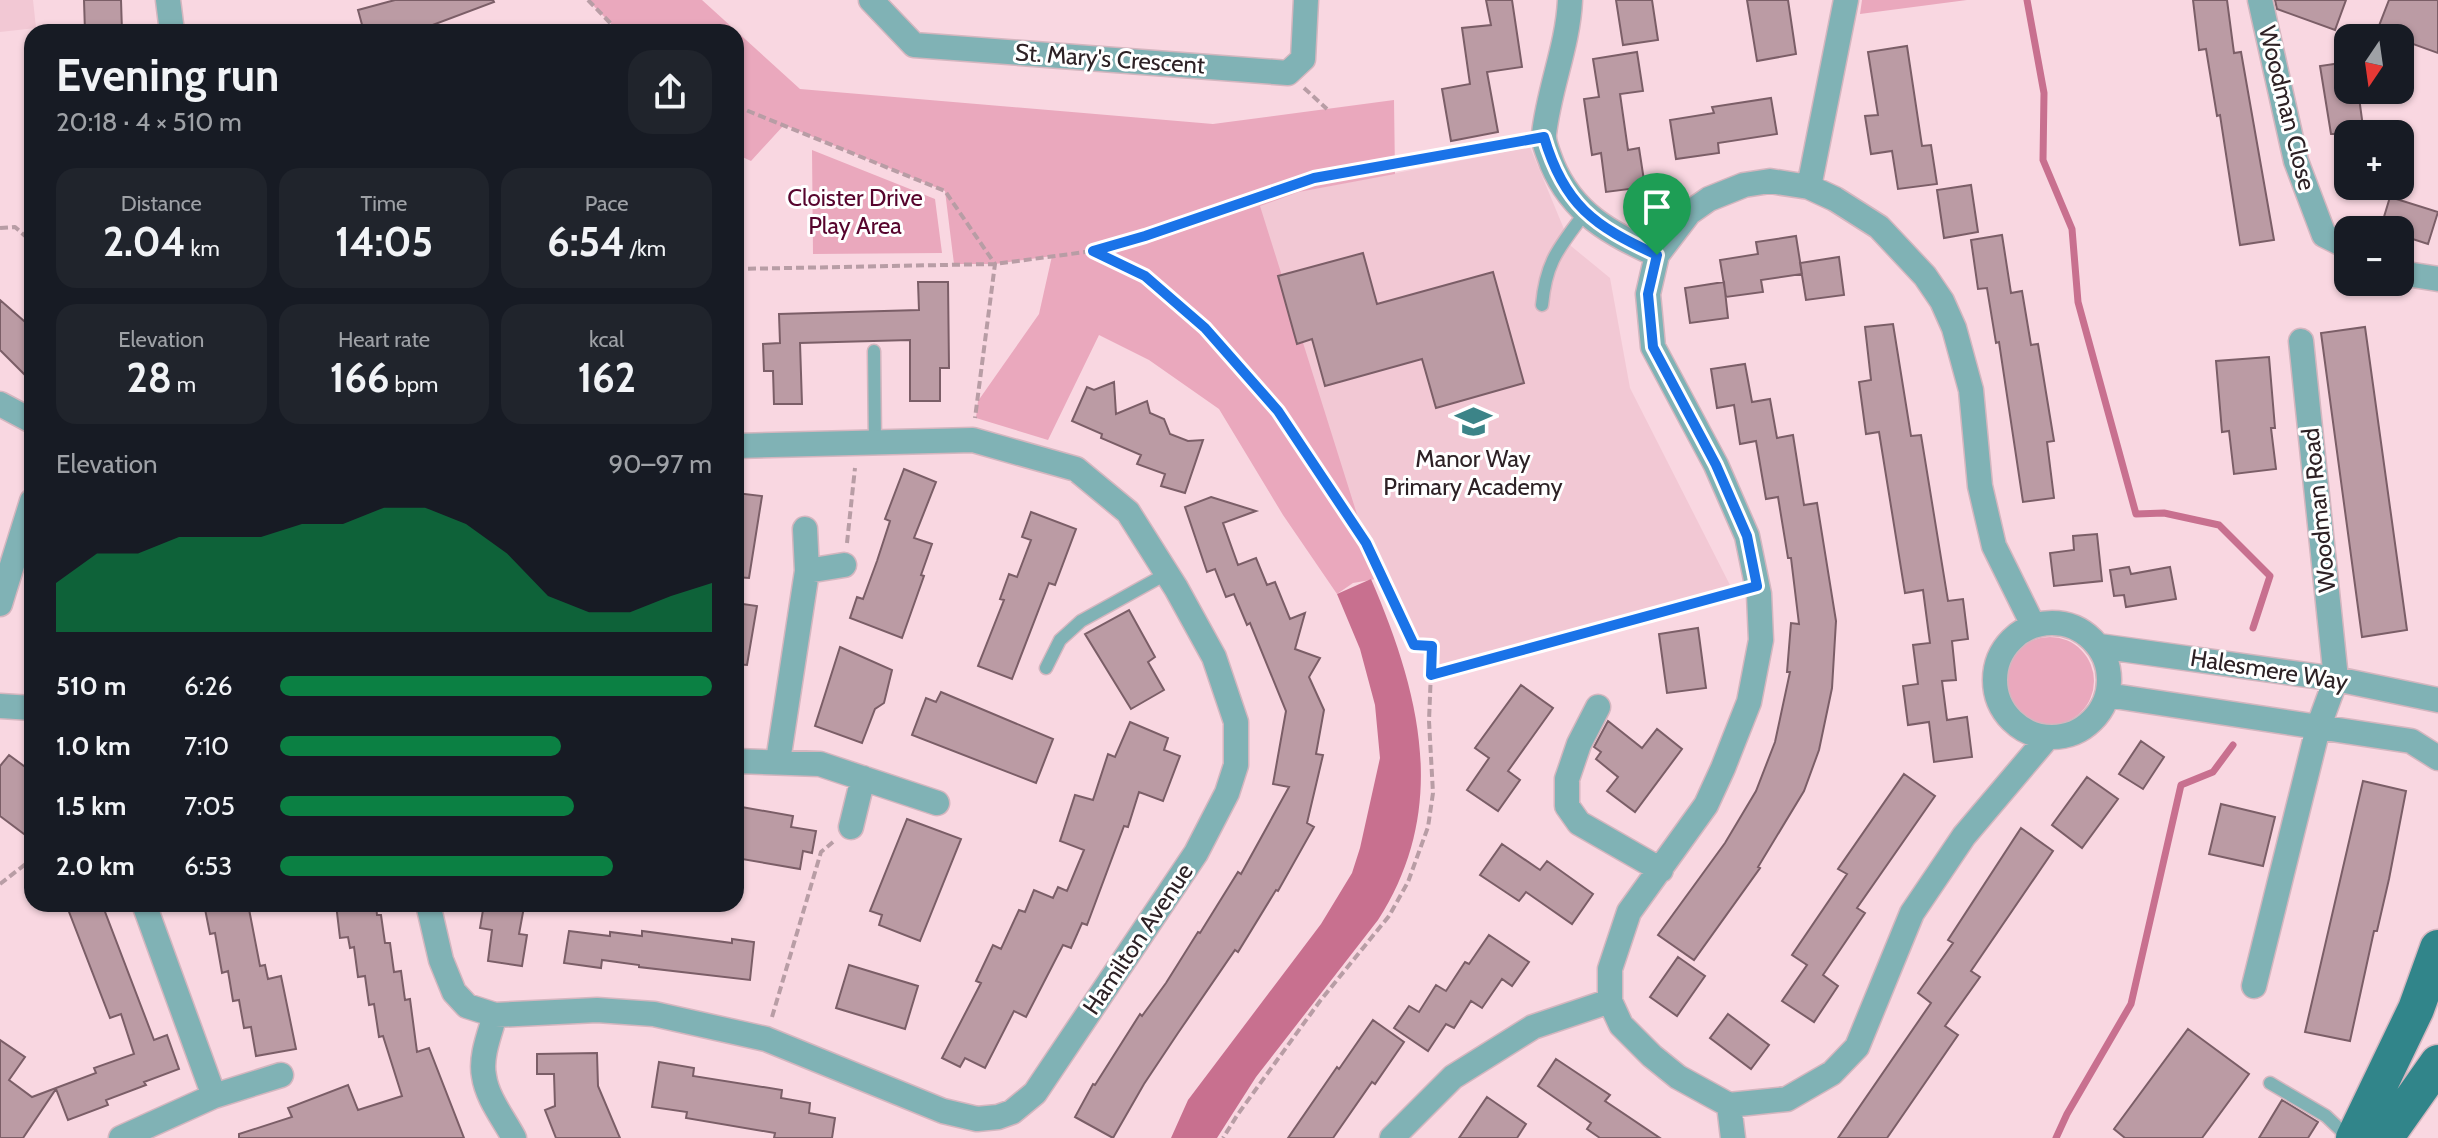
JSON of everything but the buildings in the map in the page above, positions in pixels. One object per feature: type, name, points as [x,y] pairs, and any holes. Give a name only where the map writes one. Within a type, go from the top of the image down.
[{"type":"main road","points":[[2351,1138],[2416,1009],[2438,948]]},
{"type":"main road","points":[[2385,1138],[2438,1063]]},
{"type":"street","points":[[168,0],[171,24]]},
{"type":"street","name":"St. Mary's Crescent","points":[[871,0],[914,45],[1288,73],[1303,59],[1306,0]]},
{"type":"street","points":[[1570,0],[1569,29],[1544,137],[1557,175],[1584,214],[1617,237],[1657,255]]},
{"type":"street","points":[[1809,187],[1846,0]]},
{"type":"street","name":"Woodman Close","points":[[2260,0],[2296,161],[2324,235],[2334,240]]},
{"type":"street","points":[[2033,625],[1994,546],[1980,486],[1971,390],[1954,328],[1942,301],[1925,276],[1879,227],[1835,199],[1809,187],[1770,181],[1744,185],[1689,213],[1657,255],[1648,294],[1653,347],[1716,465],[1747,536],[1757,586],[1761,640],[1749,702],[1706,805],[1629,912],[1610,969],[1610,1001],[1621,1025],[1678,1077],[1729,1105],[1787,1099],[1832,1073],[1857,1047],[1912,913],[1964,836],[2047,738]]},
{"type":"street","points":[[2414,275],[2438,279]]},
{"type":"street","name":"Woodman Road","points":[[2301,341],[2336,679]]},
{"type":"street","points":[[0,404],[24,417]]},
{"type":"street","name":"Hamilton Avenue","points":[[430,912],[441,960],[454,992],[467,1006],[495,1015],[597,1010],[654,1014],[766,1039],[943,1111],[978,1129],[1012,1112],[1035,1093],[1196,853],[1227,793],[1236,765],[1236,722],[1214,657],[1128,512],[1076,469],[973,440],[744,446]]},
{"type":"street","points":[[0,604],[24,527]]},
{"type":"street","points":[[778,761],[807,571],[805,529]]},
{"type":"street","points":[[807,571],[844,565]]},
{"type":"street","points":[[2046,623],[2075,629],[2099,646],[2108,659],[2110,671],[2102,708],[2087,726],[2066,736],[2047,738],[2015,725],[2004,713],[1997,697],[1995,679],[2005,647],[2019,632],[2033,625],[2046,623]]},
{"type":"street","name":"Halesmere Way","points":[[2099,646],[2336,679],[2438,700]]},
{"type":"street","points":[[2254,986],[2318,728],[2336,679]]},
{"type":"street","name":"Halesmere Way","points":[[2107,695],[2411,741],[2438,758]]},
{"type":"street","points":[[0,706],[24,708]]},
{"type":"street","points":[[1598,707],[1579,744],[1567,779],[1567,806],[1579,823],[1661,870]]},
{"type":"street","points":[[744,761],[820,764],[937,803]]},
{"type":"street","points":[[851,827],[863,778]]},
{"type":"street","points":[[147,912],[214,1096]]},
{"type":"street","points":[[1392,1138],[1453,1077],[1506,1043],[1533,1027],[1610,1001]]},
{"type":"street","points":[[495,1015],[483,1075],[490,1095],[514,1138]]},
{"type":"street","points":[[121,1138],[214,1096],[281,1075]]},
{"type":"street","points":[[1729,1105],[1733,1138]]},
{"type":"lane","points":[[1542,305],[1544,280],[1552,257],[1584,214]]},
{"type":"lane","points":[[866,443],[874,351]]},
{"type":"lane","points":[[1046,668],[1060,640],[1081,621],[1166,574]]},
{"type":"lane","points":[[2270,1083],[2326,1116],[2351,1138]]},
{"type":"path","points":[[588,0],[611,24]]},
{"type":"path","points":[[744,109],[945,191],[995,264],[973,440]]},
{"type":"path","points":[[744,269],[995,264],[1093,251],[1314,178],[1544,137]]},
{"type":"path","points":[[0,228],[15,227],[24,235]]},
{"type":"path","points":[[1093,251],[1145,276],[1205,328],[1278,411],[1366,543],[1414,645],[1432,646],[1429,721],[1433,793],[1428,827],[1408,882],[1389,916],[1320,1001],[1223,1138]]},
{"type":"path","points":[[844,565],[866,443]]},
{"type":"path","points":[[1431,675],[1757,586]]},
{"type":"path","points":[[766,1039],[821,852],[851,827]]},
{"type":"path","points":[[0,884],[24,865]]},
{"type":"shaded area","points":[[0,0],[33,0],[36,24],[24,24],[24,29],[0,32]]},
{"type":"shaded area","name":"Manor Way Primary Academy","points":[[1530,147],[1571,246],[1610,278],[1630,388],[1734,593],[1431,675],[1432,646],[1414,645],[1366,543],[1122,252],[1299,192]]},
{"type":"shaded area","points":[[1371,579],[1403,665],[1414,707],[1420,750],[1420,793],[1414,836],[1400,878],[1378,920],[1256,1077],[1217,1138],[1171,1138],[1188,1100],[1321,924],[1352,873],[1380,758],[1375,705],[1360,649],[1337,594]]},
{"type":"green space","points":[[588,0],[702,0],[728,24],[611,24]]},
{"type":"green space","points":[[1862,0],[1967,0],[1860,14]]},
{"type":"green space","points":[[744,38],[800,89],[1213,124],[1394,100],[1395,174],[1299,192],[1260,206],[1366,543],[1382,578],[1353,583],[1337,594],[1283,515],[1219,409],[1149,360],[1099,335],[1048,440],[976,418],[978,401],[1039,314],[1052,256],[995,264],[954,264],[945,191],[784,125],[751,161],[744,158]]},
{"type":"green space","name":"Cloister Drive Play Area","points":[[812,150],[935,199],[942,253],[813,254]]},
{"type":"green space","points":[[2041,637],[2059,637],[2075,644],[2087,656],[2094,672],[2094,690],[2087,706],[2075,718],[2059,725],[2041,725],[2025,718],[2013,706],[2006,690],[2006,672],[2013,656],[2025,644]]},
{"type":"waterway","points":[[2027,0],[2044,93],[2043,160],[2072,229],[2078,302],[2136,514],[2164,513],[2219,525],[2270,576],[2253,628]]},
{"type":"waterway","points":[[2056,1138],[2131,1004],[2181,785],[2213,772],[2233,745]]},
{"type":"place","name":"Manor Way Primary Academy","points":[[1473,422]]},
{"type":"route","points":[[1544,137],[1557,175],[1584,214],[1617,237],[1657,255],[1648,294],[1653,347],[1716,465],[1747,536],[1757,586],[1431,675],[1432,646],[1414,645],[1366,543],[1278,411],[1205,328],[1145,276],[1093,251],[1314,178],[1544,137]]}]
